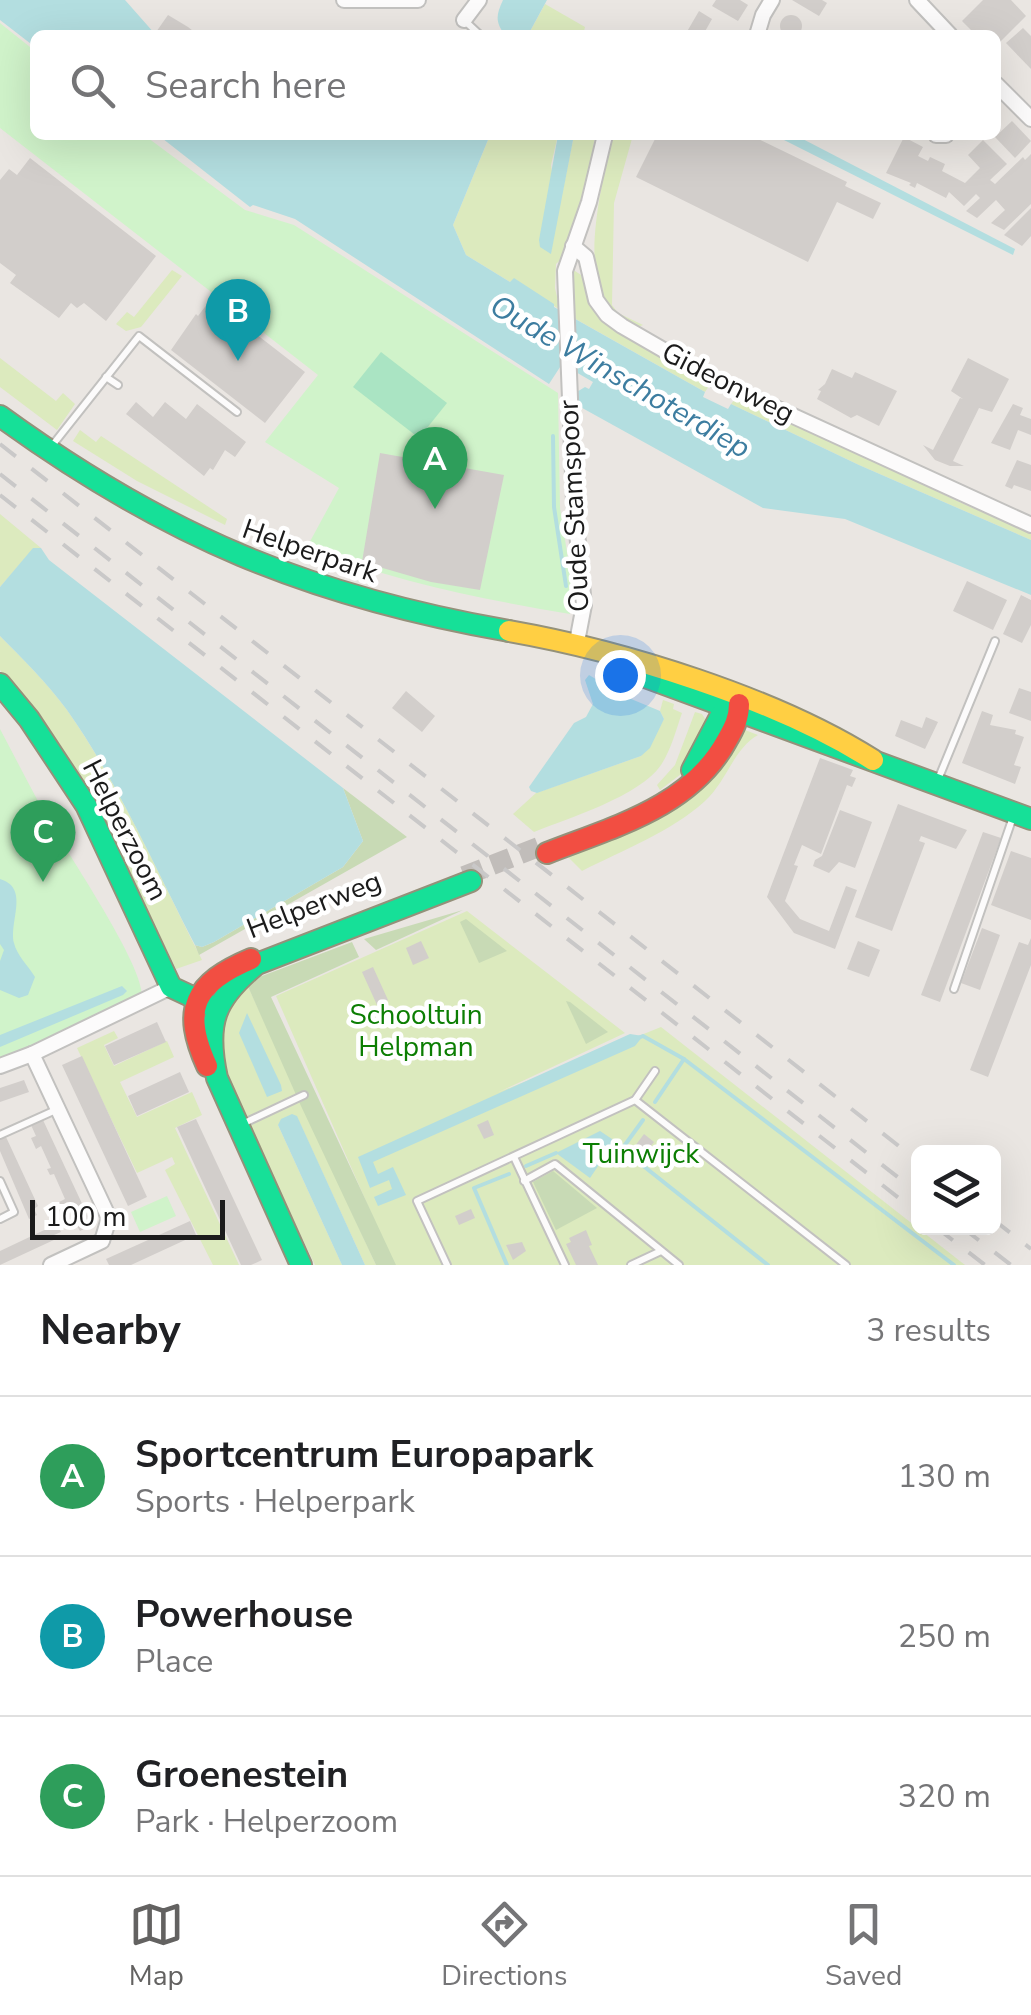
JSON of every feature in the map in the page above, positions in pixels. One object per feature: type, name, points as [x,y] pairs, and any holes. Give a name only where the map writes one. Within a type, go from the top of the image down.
[{"type":"street","points":[[344,0],[418,0]]},
{"type":"street","points":[[464,20],[479,0]]},
{"type":"street","points":[[758,30],[772,0]]},
{"type":"street","points":[[917,0],[945,30]]},
{"type":"street","points":[[1001,91],[1031,119]]},
{"type":"street","points":[[573,246],[589,202],[604,140]]},
{"type":"street","name":"Oude Stamspoor","points":[[573,246],[564,271],[574,502],[584,606],[576,646]]},
{"type":"street","name":"Gideonweg","points":[[573,246],[586,256],[596,300],[622,326],[718,382],[1031,526]]},
{"type":"street","name":"Helperpark","points":[[0,416],[47,452],[129,503],[210,545],[307,585],[396,609],[634,660],[827,746],[1023,816]]},
{"type":"street","name":"Helperzoom","points":[[0,684],[39,733],[86,805],[171,987]]},
{"type":"street","points":[[544,849],[673,786],[700,760],[734,706]]},
{"type":"street","name":"Helperweg","points":[[206,1004],[210,980],[231,966],[468,879]]},
{"type":"street","points":[[0,1066],[171,987],[206,1004],[194,1037],[301,1265]]},
{"type":"street","points":[[32,1054],[109,1225],[102,1240],[51,1265]]},
{"type":"lane","points":[[464,20],[475,30]]},
{"type":"lane","points":[[47,452],[139,336],[237,412]]},
{"type":"lane","points":[[106,377],[118,385]]},
{"type":"lane","points":[[936,784],[995,641]]},
{"type":"lane","points":[[954,989],[1023,816]]},
{"type":"lane","points":[[447,1265],[418,1200],[635,1100],[655,1071]]},
{"type":"lane","points":[[237,1126],[304,1095]]},
{"type":"lane","points":[[635,1100],[846,1265]]},
{"type":"lane","points":[[0,1135],[58,1109]]},
{"type":"lane","points":[[514,1157],[565,1265]]},
{"type":"lane","points":[[524,1181],[555,1164],[679,1265]]},
{"type":"lane","points":[[0,1181],[14,1212],[0,1219]]},
{"type":"lane","points":[[631,1265],[661,1251]]},
{"type":"green space","points":[[545,4],[585,27],[584,30],[531,30]]},
{"type":"green space","points":[[0,23],[30,47],[30,140],[151,140],[245,210],[294,225],[558,393],[560,508],[572,584],[570,614],[437,588],[307,547],[339,488],[265,442],[318,375],[0,128]]},
{"type":"green space","points":[[488,140],[557,140],[551,165],[558,214],[573,140],[594,140],[580,241],[556,264],[555,288],[560,310],[514,279],[510,282],[466,255],[453,225]]},
{"type":"green space","points":[[610,140],[632,140],[614,203],[612,305],[618,313],[643,325],[635,328],[610,311],[601,293],[594,249]]},
{"type":"green space","points":[[172,270],[182,276],[141,327],[126,331],[116,324],[127,312],[134,317]]},
{"type":"green space","points":[[570,273],[581,275],[592,307],[605,321],[711,383],[705,392],[572,317]]},
{"type":"green space","points":[[381,352],[447,403],[419,438],[353,387]]},
{"type":"green space","points":[[0,358],[56,401],[63,393],[75,404],[57,430],[0,387]]},
{"type":"green space","points":[[737,397],[1031,532],[1031,540],[731,404]]},
{"type":"green space","points":[[80,430],[96,442],[101,436],[227,519],[225,525],[137,481],[73,441]]},
{"type":"green space","points":[[0,514],[41,548],[33,549],[0,587]]},
{"type":"green space","points":[[0,636],[51,690],[87,739],[202,960],[176,969],[105,824],[63,750],[0,670]]},
{"type":"green space","points":[[663,700],[682,713],[661,765],[637,787],[534,832],[513,814],[536,793],[641,756],[664,719],[660,711]]},
{"type":"green space","points":[[695,712],[707,722],[689,768],[660,790],[657,785],[675,765]]},
{"type":"green space","points":[[0,729],[131,960],[142,997],[0,1060]]},
{"type":"green space","points":[[745,730],[758,735],[743,748],[713,793],[677,822],[582,871],[561,850],[666,808]]},
{"type":"green space","points":[[343,788],[407,837],[199,955],[195,945],[202,947],[214,942],[343,867],[363,841]]},
{"type":"green space","points":[[463,910],[376,950],[364,939]]},
{"type":"green space","name":"Tuinwijck","points":[[467,911],[625,1033],[499,1092],[661,1027],[911,1223],[911,1235],[927,1235],[965,1265],[394,1265],[276,996]]},
{"type":"green space","points":[[466,919],[507,951],[479,963],[460,922]]},
{"type":"green space","points":[[352,942],[359,957],[271,997],[396,1265],[376,1265],[246,982]]},
{"type":"green space","points":[[246,982],[376,1265],[365,1265],[297,1117],[292,1115],[278,1125],[342,1265],[315,1265],[220,1068],[218,1027]]},
{"type":"green space","points":[[566,1001],[570,1002],[608,1032],[586,1044]]},
{"type":"green space","points":[[114,1031],[118,1038],[104,1045],[114,1066],[167,1041],[174,1057],[120,1082],[137,1117],[192,1092],[202,1115],[175,1128],[239,1265],[213,1265],[165,1170],[175,1164],[172,1157],[137,1173],[77,1048]]},
{"type":"green space","points":[[553,1171],[597,1208],[556,1230],[533,1182]]},
{"type":"green space","points":[[167,1196],[176,1216],[140,1232],[131,1212]]},
{"type":"water","points":[[0,0],[125,0],[151,30],[30,30],[30,43],[0,20]]},
{"type":"water","points":[[503,0],[547,0],[531,30],[502,30],[499,10]]},
{"type":"water","name":"Oude Winschoterdiep","points":[[164,140],[488,140],[453,225],[466,255],[510,282],[514,278],[554,307],[705,392],[703,397],[728,409],[731,404],[1031,540],[1031,595],[845,519],[763,508],[575,404],[575,393],[585,387],[589,389],[593,382],[562,364],[549,384],[295,219],[250,207]]},
{"type":"water","points":[[557,140],[573,140],[551,254],[540,247]]},
{"type":"water","points":[[784,140],[805,140],[1015,249],[1013,255]]},
{"type":"water","points":[[33,548],[41,548],[49,560],[343,788],[363,841],[343,867],[214,942],[202,947],[195,945],[119,795],[85,738],[51,690],[0,636],[0,587]]},
{"type":"water","points":[[589,675],[660,711],[664,719],[650,748],[641,756],[537,793],[531,791],[529,787],[574,723],[586,717],[593,704],[585,680]]},
{"type":"water","points":[[0,879],[14,890],[14,943],[35,977],[28,995],[19,998],[0,990],[4,950],[0,944]]},
{"type":"water","points":[[122,986],[127,991],[123,995],[0,1047],[0,1035]]},
{"type":"water","points":[[247,1013],[281,1085],[282,1091],[267,1097],[239,1033]]},
{"type":"water","points":[[630,1034],[643,1036],[635,1046],[373,1162],[378,1174],[393,1167],[406,1195],[378,1206],[374,1197],[392,1189],[389,1180],[370,1188],[358,1157]]},
{"type":"water","points":[[292,1114],[297,1116],[365,1265],[342,1265],[278,1125]]},
{"type":"water","points":[[600,1131],[615,1141],[590,1178],[556,1153]]},
{"type":"building","points":[[716,0],[740,0],[748,5],[738,21],[712,6]]},
{"type":"building","points":[[792,0],[822,0],[827,3],[819,16]]},
{"type":"building","points":[[983,0],[1011,0],[1026,16],[1001,41],[1001,30],[971,30],[962,21]]},
{"type":"building","points":[[699,11],[712,19],[706,30],[688,30]]},
{"type":"building","points":[[168,15],[192,30],[158,30]]},
{"type":"building","points":[[787,16],[795,16],[801,22],[801,30],[781,30],[781,22]]},
{"type":"building","points":[[1023,28],[1031,36],[1031,69],[1006,43]]},
{"type":"building","points":[[1012,121],[1031,141],[1015,158],[998,140]]},
{"type":"building","points":[[654,140],[760,140],[881,203],[873,219],[837,202],[808,262],[636,177]]},
{"type":"building","points":[[902,140],[910,140],[923,147],[918,156],[945,164],[942,171],[965,183],[980,168],[968,155],[983,140],[1007,164],[990,180],[995,184],[1031,154],[1031,204],[1004,230],[991,223],[1005,210],[996,200],[977,218],[966,211],[980,198],[976,194],[964,206],[949,192],[946,198],[886,173]]},
{"type":"building","points":[[30,158],[156,256],[106,321],[84,303],[77,308],[71,303],[59,318],[10,283],[16,275],[0,263],[0,180],[9,169],[17,175]]},
{"type":"building","points":[[1031,208],[1031,236],[1022,246],[1004,235]]},
{"type":"building","points":[[211,299],[305,372],[265,423],[171,350]]},
{"type":"building","points":[[968,358],[1009,379],[992,412],[979,408],[953,461],[964,466],[950,466],[935,460],[923,445],[933,450],[960,398],[963,399],[951,391]]},
{"type":"building","points":[[832,369],[852,378],[855,372],[897,391],[879,426],[857,415],[851,418],[817,399],[821,391],[818,390]]},
{"type":"building","points":[[136,402],[153,417],[165,402],[186,419],[197,404],[246,442],[235,457],[225,450],[213,470],[210,468],[204,476],[126,414]]},
{"type":"building","points":[[1013,404],[1023,408],[1020,415],[1031,419],[1031,435],[1018,430],[1010,450],[991,443]]},
{"type":"building","points":[[380,453],[504,475],[480,590],[431,582],[362,562]]},
{"type":"building","points":[[1017,460],[1031,465],[1031,491],[1005,486]]},
{"type":"building","points":[[967,581],[1007,600],[993,630],[953,611]]},
{"type":"building","points":[[1021,595],[1031,600],[1031,625],[1022,643],[1003,634]]},
{"type":"building","points":[[1019,688],[1031,692],[1031,721],[1009,713]]},
{"type":"building","points":[[406,691],[435,716],[422,732],[392,708]]},
{"type":"building","points":[[982,711],[993,715],[990,725],[1016,730],[1015,734],[1024,737],[1014,765],[1021,767],[1015,784],[962,763]]},
{"type":"building","points":[[926,717],[938,722],[925,749],[895,736],[901,720],[922,728]]},
{"type":"building","points":[[820,758],[853,770],[850,776],[856,778],[852,787],[847,785],[821,854],[802,845],[785,901],[800,919],[829,931],[846,886],[857,890],[835,949],[794,933],[767,897]]},
{"type":"building","points":[[898,804],[967,830],[956,849],[921,836],[919,841],[925,843],[892,931],[855,917]]},
{"type":"building","points":[[840,810],[872,822],[855,868],[839,862],[829,873],[813,866],[822,856]]},
{"type":"building","points":[[983,832],[1001,838],[940,1002],[921,995]]},
{"type":"building","points":[[1011,851],[1031,858],[1031,920],[991,905]]},
{"type":"building","points":[[982,928],[1000,935],[980,990],[961,983]]},
{"type":"building","points":[[1031,938],[1031,965],[988,1077],[970,1070],[1019,942],[1028,945]]},
{"type":"building","points":[[421,941],[429,958],[413,965],[406,948]]},
{"type":"building","points":[[858,941],[880,950],[869,977],[847,969]]},
{"type":"building","points":[[373,967],[388,1000],[377,1005],[362,972]]},
{"type":"building","points":[[157,1022],[166,1042],[114,1065],[105,1046]]},
{"type":"building","points":[[82,1056],[147,1197],[128,1206],[62,1065]]},
{"type":"building","points":[[180,1072],[189,1092],[137,1116],[128,1096]]},
{"type":"building","points":[[24,1080],[29,1092],[0,1102],[0,1088]]},
{"type":"building","points":[[196,1119],[262,1260],[251,1265],[241,1265],[177,1127]]},
{"type":"building","points":[[43,1120],[92,1225],[80,1231],[77,1226],[71,1229],[69,1223],[75,1220],[68,1204],[61,1207],[59,1202],[65,1199],[54,1174],[50,1175],[47,1169],[51,1168],[41,1146],[36,1149],[31,1138],[36,1136],[31,1125]]},
{"type":"building","points":[[488,1120],[494,1135],[484,1139],[477,1125]]},
{"type":"building","points":[[644,1134],[654,1142],[645,1154],[635,1146]]},
{"type":"building","points":[[6,1137],[38,1206],[34,1209],[37,1215],[29,1219],[0,1151],[0,1139]]},
{"type":"building","points":[[471,1209],[475,1218],[459,1225],[455,1216]]},
{"type":"building","points":[[190,1221],[196,1235],[131,1265],[109,1265],[106,1259]]},
{"type":"building","points":[[57,1224],[61,1232],[54,1235],[56,1239],[0,1265],[0,1251]]},
{"type":"building","points":[[586,1230],[598,1265],[576,1265],[566,1244],[571,1242],[569,1238]]},
{"type":"building","points":[[522,1242],[526,1251],[513,1260],[506,1245]]},
{"type":"waterway","points":[[553,436],[554,507],[566,586]]},
{"type":"waterway","points":[[638,1038],[643,1036],[684,1059],[954,1265]]},
{"type":"waterway","points":[[655,1102],[684,1059]]},
{"type":"waterway","points":[[643,1120],[622,1149],[768,1265]]},
{"type":"waterway","points":[[526,1166],[556,1153]]},
{"type":"waterway","points":[[507,1265],[474,1188],[509,1174]]},
{"type":"tunnel","points":[[464,876],[541,846]]},
{"type":"railway","points":[[0,444],[911,1156]]},
{"type":"railway","points":[[0,474],[911,1188]]},
{"type":"railway","points":[[0,495],[911,1208]]},
{"type":"railway","points":[[1001,1225],[1031,1249]]},
{"type":"railway","points":[[946,1235],[985,1265]]},
{"type":"railway","points":[[972,1235],[1011,1265]]},
{"type":"traffic: fast","points":[[0,416],[121,495],[241,555],[368,600],[509,631]]},
{"type":"traffic: fast","points":[[629,671],[1031,819]]},
{"type":"traffic: fast","points":[[0,684],[29,719],[86,805],[171,987],[216,1008]]},
{"type":"traffic: fast","points":[[692,770],[732,701]]},
{"type":"traffic: fast","points":[[301,1265],[217,1078],[212,1042],[216,1014],[231,989],[257,964],[471,881]]},
{"type":"traffic: slow","points":[[509,631],[648,664],[745,697],[834,737],[873,760]]},
{"type":"traffic: jam","points":[[547,853],[648,812],[693,782],[727,740],[736,723],[739,704]]},
{"type":"traffic: jam","points":[[207,1066],[195,1029],[198,1000],[216,978],[251,959]]},
{"type":"place","name":"Powerhouse","points":[[238,361]]},
{"type":"place","name":"Sportcentrum Europapark","points":[[435,509]]},
{"type":"place","name":"Groenestein","points":[[43,882]]},
{"type":"park label","name":"Schooltuin Helpman","points":[[416,1031]]}]
